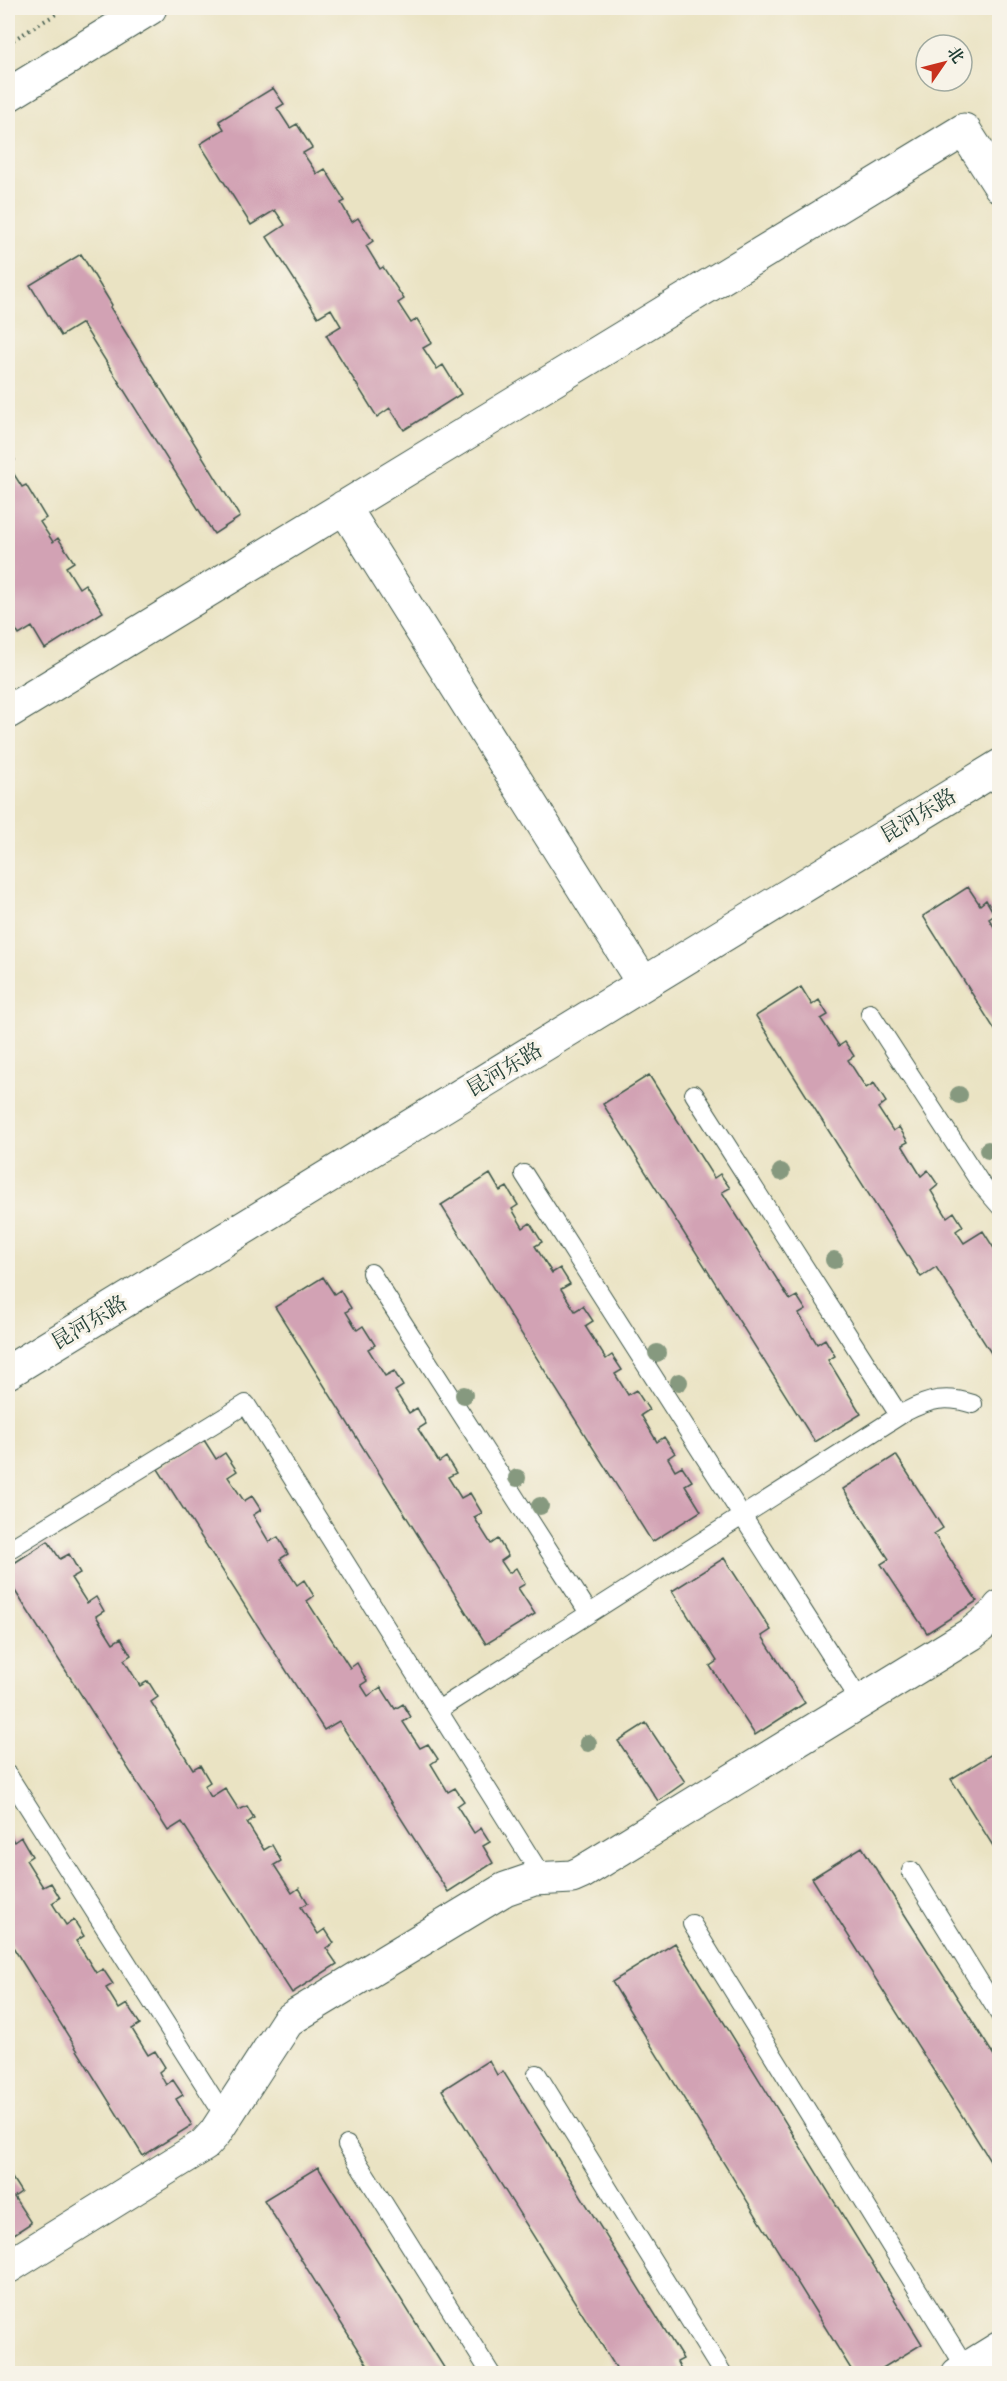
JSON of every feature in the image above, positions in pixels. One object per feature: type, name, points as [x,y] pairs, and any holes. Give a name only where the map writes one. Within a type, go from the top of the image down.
[{"type":"street","points":[[8,95],[150,8]]},
{"type":"street","points":[[8,712],[964,130],[999,186]]},
{"type":"street","points":[[344,507],[643,983]]},
{"type":"street","name":"昆河东路","points":[[8,1372],[999,766]]},
{"type":"street","points":[[8,2267],[190,2155],[215,2133],[287,2022],[505,1889],[523,1881],[572,1877],[582,1873],[970,1634],[994,1616],[999,1607]]},
{"type":"street","points":[[962,2371],[999,2348]]},
{"type":"lane","points":[[870,1013],[981,1184],[999,1206]]},
{"type":"lane","points":[[694,1094],[899,1415]]},
{"type":"lane","points":[[524,1174],[861,1702]]},
{"type":"lane","points":[[371,1273],[589,1613]]},
{"type":"lane","points":[[438,1710],[899,1415],[933,1400],[955,1398],[973,1404]]},
{"type":"lane","points":[[8,1550],[246,1404],[543,1878]]},
{"type":"lane","points":[[8,1775],[225,2118]]},
{"type":"lane","points":[[911,1871],[999,2015]]},
{"type":"lane","points":[[692,1924],[962,2371]]},
{"type":"lane","points":[[537,2074],[723,2373]]},
{"type":"lane","points":[[347,2145],[491,2373]]},
{"type":"path","points":[[8,44],[66,8]]},
{"type":"building","points":[[273,88],[284,104],[277,108],[290,128],[297,124],[312,148],[303,153],[317,174],[325,169],[345,201],[341,203],[352,222],[358,218],[373,241],[366,246],[380,269],[383,267],[404,299],[398,303],[411,323],[417,319],[432,343],[423,348],[437,369],[443,365],[461,394],[404,430],[390,408],[377,417],[326,335],[341,326],[331,309],[318,317],[267,237],[285,225],[275,210],[251,225],[200,144],[224,129],[219,121]]},
{"type":"building","points":[[81,254],[112,305],[110,307],[240,517],[214,534],[82,323],[61,336],[30,285]]},
{"type":"building","points":[[8,448],[15,460],[8,465]]},
{"type":"building","points":[[8,465],[22,487],[26,485],[46,518],[40,522],[53,542],[58,538],[74,562],[66,567],[79,588],[85,584],[103,612],[45,649],[32,627],[19,635],[8,616]]},
{"type":"building","points":[[968,887],[980,905],[986,900],[995,915],[989,919],[1000,936],[1000,1038],[923,916]]},
{"type":"building","points":[[801,987],[812,1005],[819,1000],[828,1015],[821,1019],[839,1046],[845,1042],[854,1056],[848,1060],[866,1088],[874,1083],[886,1102],[878,1108],[893,1131],[899,1127],[908,1142],[902,1145],[921,1176],[928,1170],[938,1185],[931,1191],[947,1217],[954,1212],[963,1226],[956,1231],[964,1243],[983,1231],[995,1250],[1000,1247],[1000,1367],[936,1267],[921,1277],[756,1016]]},
{"type":"building","points":[[649,1075],[714,1178],[720,1174],[730,1188],[722,1192],[790,1300],[797,1296],[806,1310],[799,1314],[817,1344],[825,1339],[835,1356],[828,1360],[861,1414],[815,1442],[603,1104]]},
{"type":"building","points":[[490,1174],[500,1191],[507,1187],[518,1205],[512,1209],[523,1228],[530,1223],[542,1242],[535,1246],[552,1273],[560,1268],[570,1284],[561,1289],[575,1311],[583,1306],[593,1321],[585,1326],[606,1359],[612,1355],[622,1370],[615,1374],[628,1395],[636,1390],[649,1410],[641,1415],[657,1442],[664,1437],[675,1453],[668,1458],[675,1470],[682,1466],[692,1481],[685,1485],[701,1511],[652,1542],[441,1205]]},
{"type":"building","points":[[323,1277],[334,1294],[340,1290],[351,1308],[346,1312],[357,1330],[363,1326],[375,1345],[368,1349],[385,1376],[394,1371],[403,1386],[395,1391],[409,1413],[417,1408],[426,1424],[418,1429],[439,1462],[446,1457],[456,1473],[448,1477],[461,1498],[470,1493],[482,1513],[474,1517],[491,1544],[498,1539],[508,1556],[501,1561],[509,1573],[516,1568],[525,1584],[518,1588],[535,1614],[486,1644],[275,1307]]},
{"type":"building","points":[[204,1440],[216,1459],[225,1453],[237,1471],[228,1477],[244,1501],[252,1496],[261,1510],[253,1515],[269,1542],[278,1537],[288,1554],[280,1559],[297,1585],[304,1580],[314,1596],[307,1601],[350,1668],[357,1663],[367,1681],[361,1685],[368,1696],[381,1687],[395,1709],[403,1704],[411,1717],[403,1722],[420,1748],[428,1744],[438,1759],[431,1764],[448,1792],[455,1788],[464,1801],[457,1806],[474,1833],[481,1828],[490,1842],[483,1846],[493,1863],[448,1892],[339,1721],[324,1730],[158,1469]]},
{"type":"building","points":[[896,1455],[943,1528],[934,1534],[977,1601],[927,1633],[881,1564],[889,1559],[843,1489]]},
{"type":"building","points":[[48,1541],[60,1559],[69,1554],[80,1573],[71,1578],[87,1603],[96,1597],[104,1611],[96,1616],[113,1643],[121,1638],[131,1655],[124,1660],[140,1686],[148,1681],[158,1697],[151,1702],[193,1769],[200,1765],[210,1782],[204,1786],[211,1797],[225,1788],[239,1810],[247,1806],[254,1818],[247,1823],[264,1850],[272,1845],[281,1861],[274,1865],[292,1893],[299,1888],[308,1903],[301,1907],[318,1934],[325,1929],[334,1943],[326,1948],[337,1964],[292,1993],[182,1822],[168,1831],[8,1580],[8,1567]]},
{"type":"building","points":[[724,1558],[771,1630],[762,1636],[805,1703],[755,1735],[710,1666],[717,1661],[672,1591]]},
{"type":"building","points":[[646,1723],[685,1782],[658,1801],[618,1741]]},
{"type":"building","points":[[1000,1749],[1000,1857],[951,1779]]},
{"type":"building","points":[[8,1831],[14,1842],[21,1837],[32,1856],[26,1860],[43,1887],[51,1883],[60,1898],[52,1903],[66,1925],[74,1920],[84,1936],[76,1941],[96,1973],[103,1969],[113,1984],[106,1988],[119,2009],[127,2004],[140,2024],[132,2029],[148,2055],[155,2051],[165,2067],[159,2072],[166,2085],[173,2080],[183,2095],[176,2099],[192,2125],[143,2156],[8,1939]]},
{"type":"building","points":[[862,1847],[1000,2065],[1000,2176],[812,1878]]},
{"type":"building","points":[[675,1943],[922,2344],[873,2374],[854,2374],[612,1982]]},
{"type":"building","points":[[489,2060],[497,2075],[503,2071],[683,2359],[677,2362],[683,2374],[620,2374],[442,2090]]},
{"type":"building","points":[[318,2167],[448,2374],[373,2374],[264,2200]]},
{"type":"building","points":[[12,2178],[21,2192],[14,2197],[31,2223],[8,2238],[8,2180]]}]
